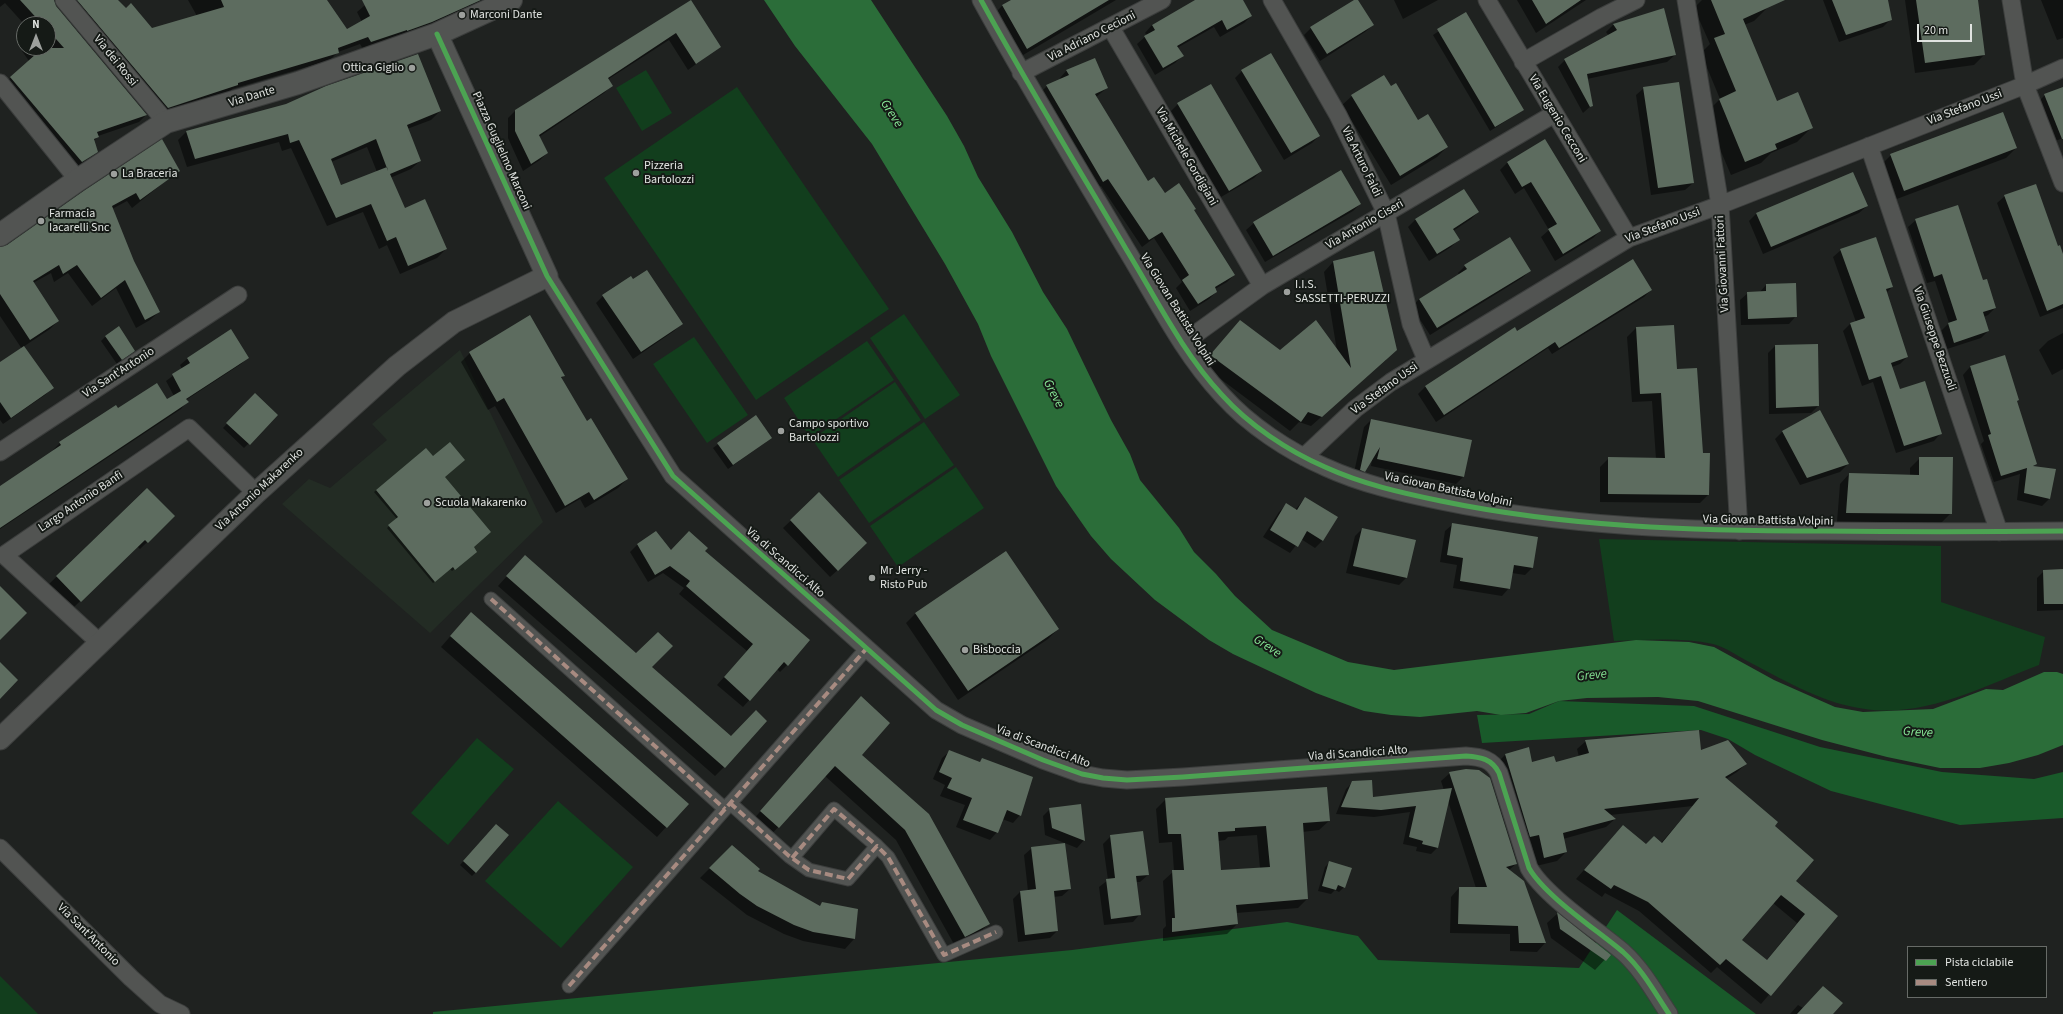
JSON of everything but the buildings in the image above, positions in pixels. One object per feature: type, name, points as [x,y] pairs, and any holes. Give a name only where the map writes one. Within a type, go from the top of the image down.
[{"type":"main road","points":[[437,34],[511,0]]},
{"type":"main road","name":"Via Dante","points":[[0,236],[78,180],[166,122],[298,83],[437,34]]},
{"type":"street","name":"Via dei Rossi","points":[[64,0],[166,122]]},
{"type":"street","name":"Via Giovan Battista Volpini","points":[[980,0],[1021,73],[1183,343],[1209,380],[1228,401],[1258,426],[1304,457],[1329,469],[1400,492],[1485,510],[1556,520],[1664,528],[1739,531],[2063,531]]},
{"type":"street","name":"Via Adriano Cecioni","points":[[1021,73],[1162,0]]},
{"type":"street","name":"Via Arturo Faldi","points":[[1272,0],[1338,115],[1386,213],[1411,324],[1426,359]]},
{"type":"street","name":"Via Eugenio Cecconi","points":[[1487,0],[1628,238]]},
{"type":"street","points":[[1523,62],[1602,17],[1636,0]]},
{"type":"street","name":"Via Giovanni Fattori","points":[[1686,0],[1720,205],[1739,531]]},
{"type":"street","points":[[2011,0],[2025,85],[2060,165],[2063,183]]},
{"type":"street","name":"Via Michele Gordigiani","points":[[1110,28],[1262,286]]},
{"type":"street","name":"Piazza Guglielmo Marconi","points":[[437,34],[547,276]]},
{"type":"street","name":"Via Stefano Ussi","points":[[1304,457],[1355,409],[1391,382],[1426,359],[1628,238],[1720,205],[2025,85],[2063,68]]},
{"type":"street","points":[[0,84],[78,180]]},
{"type":"street","name":"Via Antonio Ciseri","points":[[1183,343],[1262,286],[1554,114]]},
{"type":"street","name":"Via Giuseppe Bezzuoli","points":[[1868,146],[1999,532]]},
{"type":"street","name":"Via Antonio Makarenko","points":[[0,739],[256,493],[353,404],[432,338],[464,317],[547,276]]},
{"type":"street","name":"Via di Scandicci Alto","points":[[547,276],[674,476],[936,710],[948,717],[1043,760],[1082,774],[1103,778],[1127,780],[1466,756],[1485,758],[1492,763],[1499,774],[1529,868],[1534,876],[1625,954],[1648,981],[1668,1014]]},
{"type":"street","name":"Via Sant'Antonio","points":[[0,452],[238,295]]},
{"type":"street","name":"Largo Antonio Banfi","points":[[100,644],[4,555],[189,428],[256,493]]},
{"type":"street","points":[[491,599],[728,806],[809,870],[848,879],[877,846]]},
{"type":"street","points":[[569,986],[867,648]]},
{"type":"street","points":[[792,858],[834,809],[888,857],[944,955],[996,932]]},
{"type":"street","name":"Via Sant'Antonio","points":[[0,848],[131,978],[160,1004],[181,1014]]},
{"type":"shaded area","points":[[646,70],[672,113],[642,131],[616,88]]},
{"type":"shaded area","points":[[737,87],[889,309],[756,400],[604,178]]},
{"type":"shaded area","points":[[904,314],[960,395],[925,419],[870,338]]},
{"type":"shaded area","points":[[694,337],[748,415],[707,443],[653,364]]},
{"type":"shaded area","points":[[867,341],[894,380],[810,437],[784,398]]},
{"type":"shaded area","points":[[460,350],[543,522],[430,633],[282,504],[309,479],[330,488],[387,440],[372,424]]},
{"type":"shaded area","points":[[895,382],[921,420],[838,477],[812,439]]},
{"type":"shaded area","points":[[924,422],[954,465],[869,523],[839,480]]},
{"type":"shaded area","points":[[956,467],[984,508],[898,567],[870,526]]},
{"type":"shaded area","points":[[1599,539],[1941,546],[1941,602],[2045,637],[2039,665],[1976,691],[1932,705],[1887,711],[1850,706],[1821,697],[1778,678],[1718,645],[1689,640],[1614,641]]},
{"type":"shaded area","points":[[1559,701],[1694,706],[1820,747],[1942,772],[2034,779],[2063,772],[2063,818],[1960,825],[1831,791],[1755,755],[1728,739],[1701,730],[1482,743],[1477,715],[1529,714]]},
{"type":"shaded area","points":[[477,738],[514,769],[448,845],[411,813]]},
{"type":"shaded area","points":[[558,801],[633,867],[561,948],[485,881]]},
{"type":"shaded area","points":[[1617,910],[1756,1014],[433,1014],[433,1012],[1072,950],[1287,922],[1358,936],[1378,960],[1579,968]]},
{"type":"shaded area","points":[[0,976],[38,1014],[0,1014]]},
{"type":"water","name":"Greve","points":[[764,0],[871,0],[947,116],[964,146],[978,177],[1012,232],[1043,292],[1067,329],[1111,420],[1130,454],[1140,480],[1179,528],[1194,552],[1235,596],[1272,630],[1348,662],[1394,670],[1636,640],[1689,642],[1714,647],[1774,680],[1835,707],[1863,712],[1933,709],[1986,689],[2003,690],[2044,672],[2057,672],[2063,674],[2063,745],[2038,755],[2009,763],[1980,768],[1940,768],[1887,757],[1822,740],[1698,701],[1658,697],[1587,698],[1559,701],[1526,713],[1501,715],[1477,711],[1420,717],[1391,715],[1364,711],[1316,693],[1233,654],[1209,640],[1155,600],[1111,559],[1091,536],[1056,486],[991,356],[978,324],[945,264],[872,144],[795,46]]},
{"type":"marked path","points":[[491,599],[725,809]]},
{"type":"marked path","points":[[569,986],[867,648]]},
{"type":"marked path","points":[[730,803],[789,856],[809,870],[848,879],[877,846],[888,857],[944,955],[996,932]]},
{"type":"marked path","points":[[792,858],[834,809],[877,846]]},
{"type":"cycle path","points":[[981,0],[1034,94],[1159,305],[1194,361],[1222,395],[1244,417],[1283,445],[1311,461],[1353,478],[1412,495],[1488,510],[1583,522],[1630,526],[1774,531],[2063,531]]},
{"type":"cycle path","points":[[437,34],[547,276],[673,476],[936,710],[962,725],[1043,760],[1082,774],[1103,778],[1127,780],[1183,777],[1466,756],[1486,760],[1493,765],[1499,773],[1529,868],[1537,879],[1559,901],[1630,959],[1648,982],[1669,1014]]},
{"type":"place","name":"Marconi Dante","points":[[462,15]]},
{"type":"place","name":"Ottica Giglio","points":[[412,68]]},
{"type":"place","name":"Pizzeria Bartolozzi","points":[[636,173]]},
{"type":"place","name":"La Braceria","points":[[114,174]]},
{"type":"place","name":"Farmacia Iacarelli Snc","points":[[41,221]]},
{"type":"place","name":"I.I.S. SASSETTI-PERUZZI","points":[[1287,292]]},
{"type":"place","name":"Campo sportivo Bartolozzi","points":[[781,431]]},
{"type":"place","name":"Scuola Makarenko","points":[[427,503]]},
{"type":"place","name":"Mr Jerry - Risto Pub","points":[[872,578]]},
{"type":"place","name":"Bisboccia","points":[[965,650]]}]
